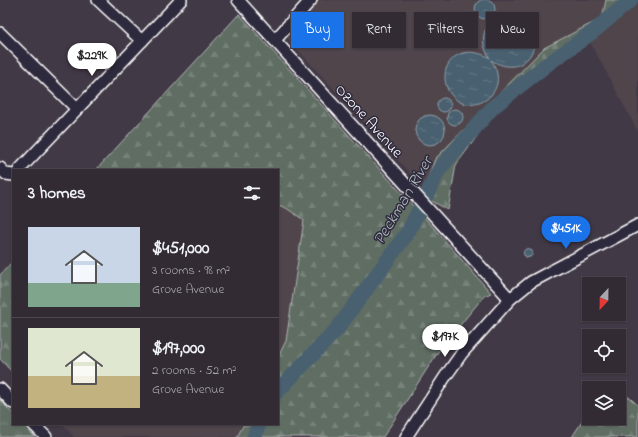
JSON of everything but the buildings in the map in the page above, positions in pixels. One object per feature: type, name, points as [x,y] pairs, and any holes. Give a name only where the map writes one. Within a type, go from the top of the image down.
[{"type":"street","points":[[98,0],[142,42]]},
{"type":"street","points":[[18,169],[182,0]]},
{"type":"street","name":"Ozone Avenue","points":[[238,0],[510,299]]},
{"type":"street","points":[[275,40],[311,0]]},
{"type":"street","points":[[0,33],[77,109]]},
{"type":"street","points":[[0,168],[6,174],[12,173]]},
{"type":"street","points":[[406,437],[462,353],[510,299],[531,282],[638,224]]},
{"type":"street","points":[[0,389],[12,402]]},
{"type":"street","points":[[34,425],[46,437]]},
{"type":"shaded area","points":[[308,0],[606,0],[602,18],[544,48],[435,159],[424,189],[296,48],[344,48],[344,12],[301,12]]},
{"type":"shaded area","points":[[635,0],[638,0],[638,132],[589,40]]},
{"type":"shaded area","points":[[291,31],[291,42],[287,38]]},
{"type":"shaded area","points":[[279,205],[286,208],[304,220],[286,341],[279,355]]},
{"type":"shaded area","points":[[63,425],[243,425],[237,437],[74,437]]},
{"type":"green space","points":[[606,0],[636,0],[630,9],[586,45],[550,70],[494,113],[456,165],[448,210],[421,195],[435,159],[544,48],[602,18]]},
{"type":"green space","points":[[239,14],[425,218],[491,293],[484,296],[438,352],[383,437],[237,437],[243,425],[279,425],[279,355],[286,341],[304,220],[286,208],[279,205],[279,169],[97,169]]},
{"type":"green space","points":[[12,262],[12,372],[0,359],[0,275]]},
{"type":"green space","points":[[626,395],[638,405],[638,437],[572,437],[582,422],[582,425],[626,425]]},
{"type":"green space","points":[[0,400],[12,413],[12,425],[23,425],[35,437],[0,437]]},
{"type":"water","points":[[481,0],[489,0],[494,5],[494,12],[486,12],[486,19],[481,18],[478,16],[478,12],[476,12],[476,5]]},
{"type":"water","points":[[486,28],[486,48],[533,49],[528,58],[518,65],[506,66],[491,60],[497,72],[497,84],[493,93],[485,100],[476,104],[466,104],[456,100],[448,90],[445,72],[450,62],[459,54],[471,52],[490,58],[484,44]]},
{"type":"water","points":[[441,98],[447,98],[451,102],[451,108],[447,112],[441,112],[437,108],[437,102]]},
{"type":"water","points":[[455,109],[462,114],[463,117],[458,124],[455,125],[448,120],[447,117],[452,110]]},
{"type":"water","points":[[430,115],[436,116],[444,124],[444,136],[436,144],[430,145],[424,144],[416,136],[415,130],[416,124],[424,116]]},
{"type":"water","points":[[528,248],[533,253],[528,258],[523,253]]},
{"type":"waterway","name":"Peckman River","points":[[279,390],[338,328],[408,232],[439,170],[493,107],[545,66],[594,31],[631,0]]},
{"type":"waterway","name":"Peckman River","points":[[254,437],[259,425]]}]
